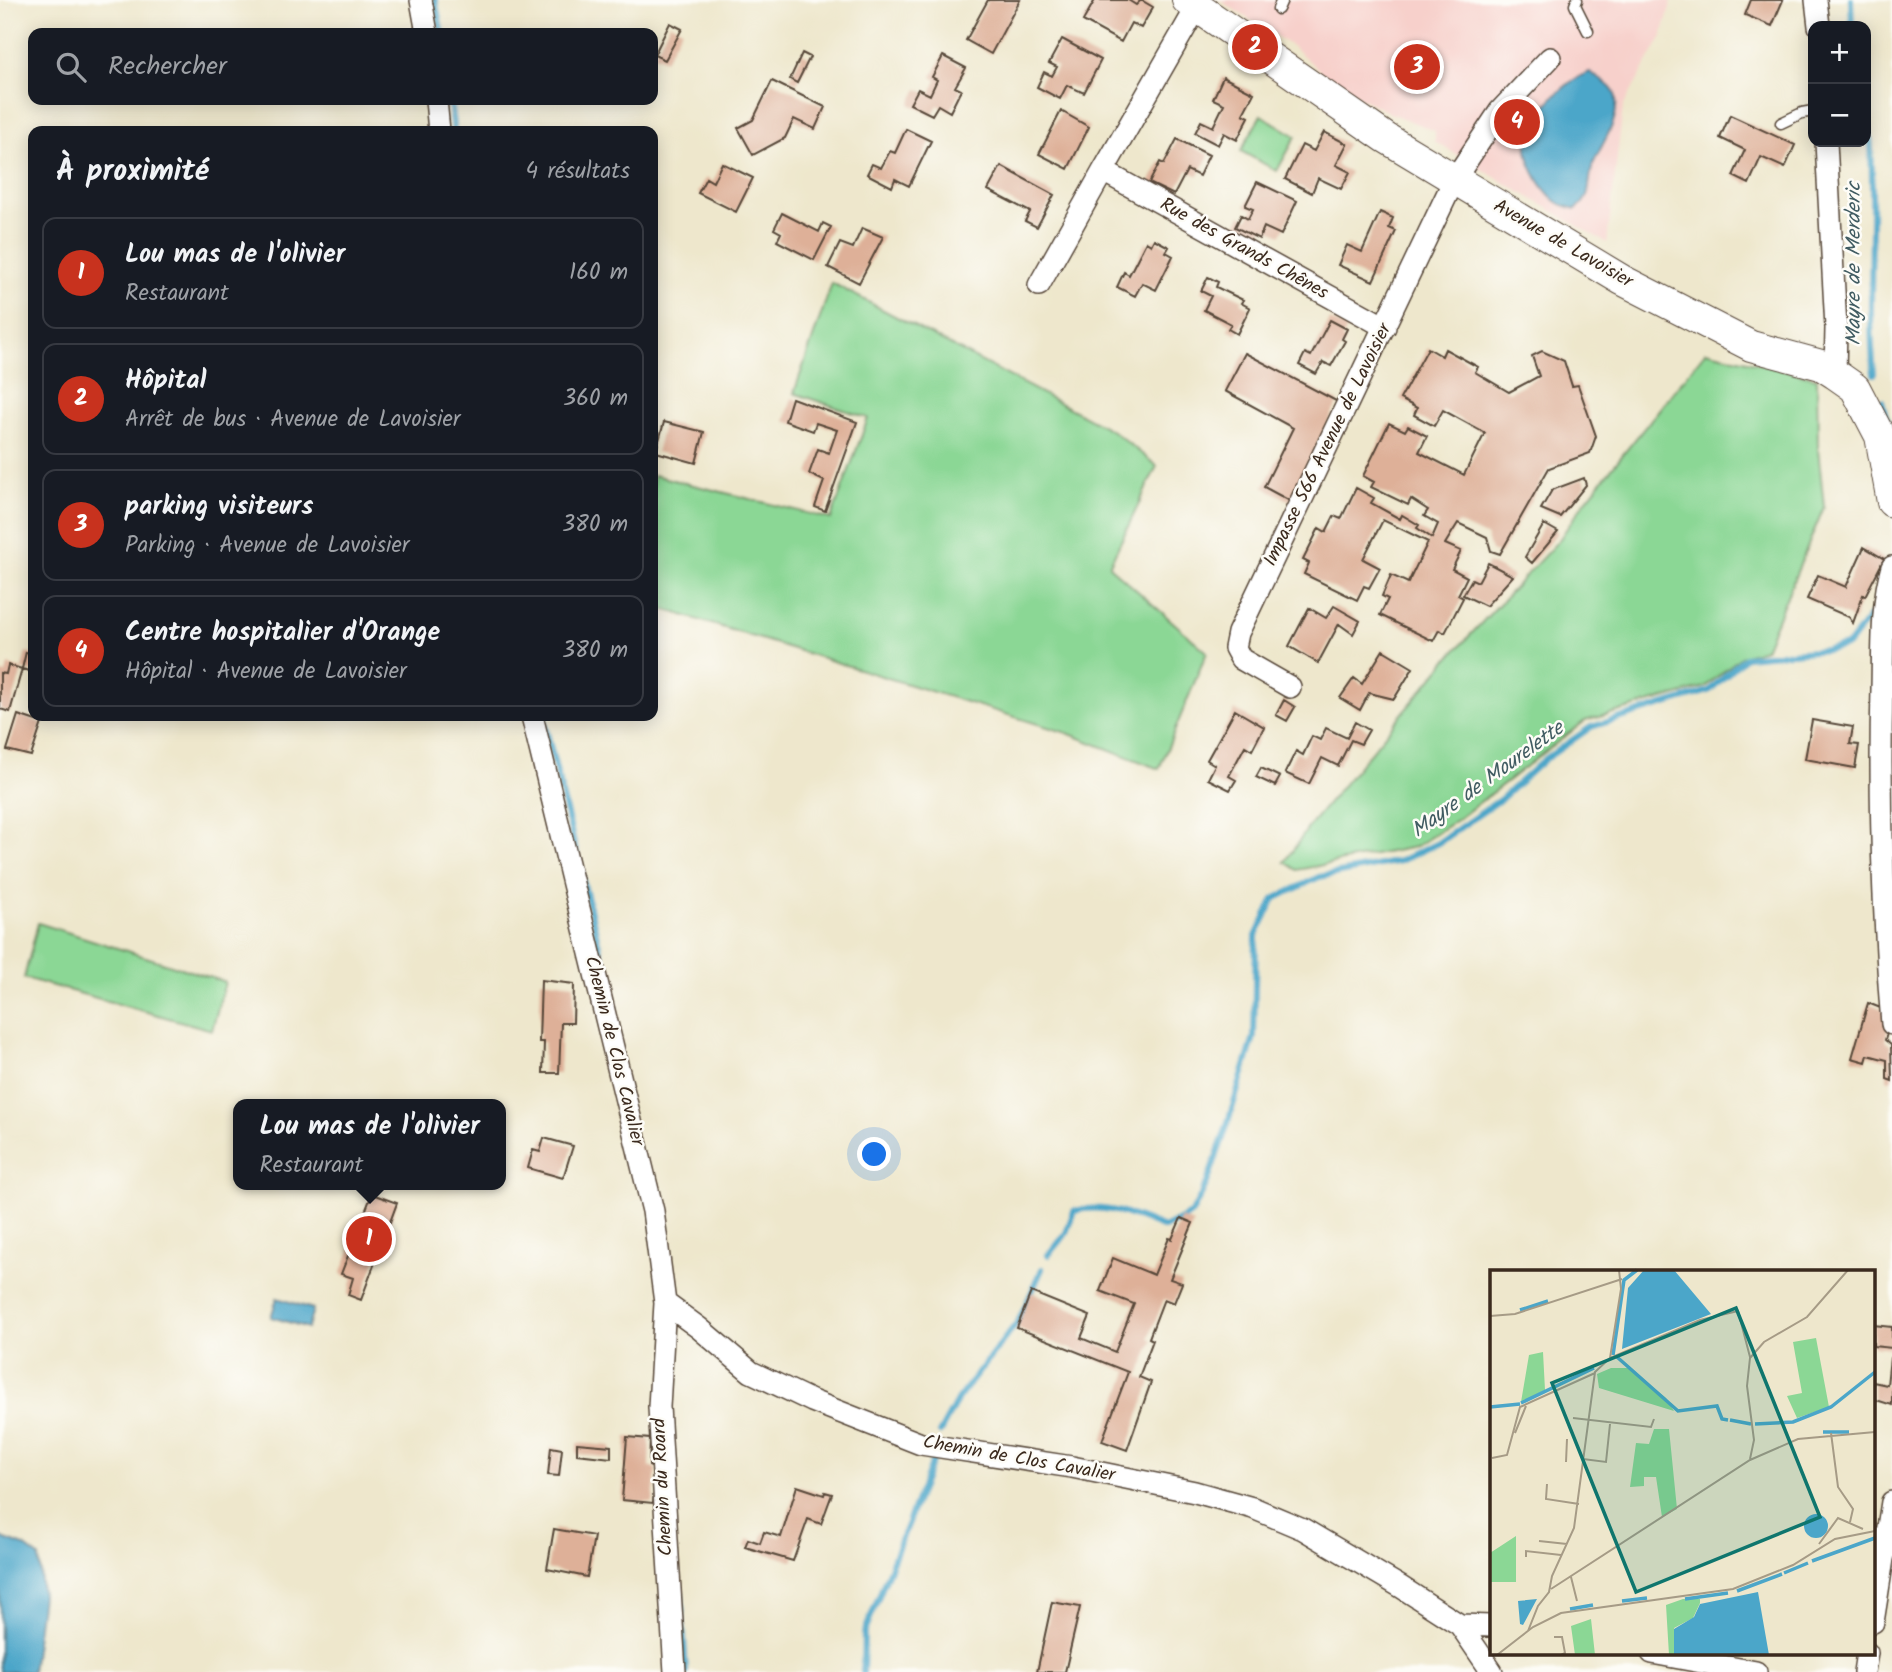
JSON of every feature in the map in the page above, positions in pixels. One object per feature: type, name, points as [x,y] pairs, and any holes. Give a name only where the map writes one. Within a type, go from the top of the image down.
[{"type":"street","points":[[421,0],[426,28]]},
{"type":"street","points":[[1816,0],[1818,21]]},
{"type":"street","points":[[1039,285],[1192,3]]},
{"type":"street","name":"Avenue de Lavoisier","points":[[1192,3],[1386,138],[1622,280],[1751,346],[1821,365],[1855,388],[1880,436],[1892,502]]},
{"type":"street","name":"Impasse 566 Avenue de Lavoisier","points":[[1290,687],[1241,659],[1235,648],[1238,633],[1454,180],[1500,111],[1550,58]]},
{"type":"street","points":[[436,105],[439,126]]},
{"type":"street","points":[[1826,147],[1836,328],[1835,374]]},
{"type":"street","name":"Rue des Grands Chênes","points":[[1103,171],[1385,327]]},
{"type":"street","points":[[1891,574],[1884,619],[1880,750],[1885,938],[1892,1024]]},
{"type":"street","name":"Chemin de Clos Cavalier","points":[[533,721],[653,1211],[665,1303],[751,1372],[812,1401],[921,1444],[1072,1467],[1184,1490],[1253,1508],[1303,1529],[1460,1625],[1492,1672]]},
{"type":"street","name":"Chemin du Roard","points":[[665,1303],[659,1408],[675,1672]]},
{"type":"street","points":[[1874,1616],[1892,1502]]},
{"type":"street","points":[[1460,1625],[1490,1626]]},
{"type":"street","points":[[1657,1654],[1756,1672]]},
{"type":"street","points":[[1864,1672],[1867,1654]]},
{"type":"lane","points":[[1577,0],[1575,5],[1588,31]]},
{"type":"lane","points":[[1781,123],[1808,112]]},
{"type":"shaded area","points":[[1219,0],[1672,0],[1662,36],[1623,107],[1607,243],[1435,142],[1435,131],[1390,113],[1339,87],[1293,47]]},
{"type":"green space","points":[[1261,115],[1296,136],[1277,171],[1241,151]]},
{"type":"green space","points":[[832,283],[1113,431],[1157,466],[1109,566],[1207,652],[1159,769],[1067,733],[658,608],[658,476],[831,519],[868,418],[794,393]]},
{"type":"green space","points":[[1706,351],[1817,378],[1818,448],[1824,507],[1765,649],[1742,656],[1705,687],[1585,721],[1458,819],[1415,847],[1297,870],[1285,862],[1310,825],[1446,661],[1559,540],[1583,504]]},
{"type":"green space","points":[[38,923],[225,982],[212,1030],[24,978]]},
{"type":"water","points":[[1590,72],[1613,90],[1616,108],[1612,125],[1593,165],[1585,200],[1576,209],[1558,203],[1544,189],[1528,155],[1527,138],[1543,108],[1572,82]]},
{"type":"water","points":[[277,1298],[313,1309],[308,1328],[271,1317]]},
{"type":"water","points":[[0,1537],[24,1546],[39,1557],[42,1596],[32,1672],[0,1672]]},
{"type":"building","points":[[988,0],[1020,0],[991,54],[966,40]]},
{"type":"building","points":[[1095,0],[1128,0],[1136,5],[1141,0],[1153,7],[1141,28],[1131,23],[1121,42],[1083,21]]},
{"type":"building","points":[[1751,0],[1783,0],[1772,26],[1745,15]]},
{"type":"building","points":[[670,23],[682,29],[665,60],[658,57],[658,47]]},
{"type":"building","points":[[1062,39],[1101,60],[1084,93],[1067,85],[1060,99],[1037,87],[1044,72],[1052,76],[1057,67],[1049,63]]},
{"type":"building","points":[[802,53],[810,57],[797,83],[790,79]]},
{"type":"building","points":[[943,56],[966,68],[955,87],[961,90],[950,112],[938,105],[932,115],[910,104],[918,89],[930,95],[937,80],[932,77]]},
{"type":"building","points":[[1223,77],[1254,93],[1243,114],[1249,117],[1237,140],[1224,133],[1218,145],[1195,133],[1201,121],[1213,127],[1224,104],[1213,99]]},
{"type":"building","points":[[772,81],[825,107],[815,129],[794,119],[785,138],[753,155],[738,128],[753,120]]},
{"type":"building","points":[[1061,111],[1089,127],[1068,169],[1039,154]]},
{"type":"building","points":[[1730,115],[1795,145],[1785,168],[1761,157],[1749,184],[1733,176],[1745,150],[1720,138]]},
{"type":"building","points":[[906,129],[931,141],[909,186],[895,179],[892,187],[867,174],[872,164],[881,168],[890,151],[895,153]]},
{"type":"building","points":[[1324,132],[1347,144],[1336,165],[1350,172],[1341,189],[1318,178],[1312,193],[1285,179],[1302,145],[1314,151]]},
{"type":"building","points":[[1177,139],[1209,155],[1199,176],[1187,170],[1174,195],[1149,183],[1160,162],[1164,164]]},
{"type":"building","points":[[722,163],[753,178],[736,212],[698,193],[706,178],[713,182]]},
{"type":"building","points":[[1001,166],[1054,195],[1037,227],[1025,221],[1030,212],[988,190]]},
{"type":"building","points":[[1257,182],[1297,201],[1281,235],[1264,227],[1259,239],[1235,227],[1241,215],[1248,219],[1253,209],[1245,206]]},
{"type":"building","points":[[1380,212],[1393,218],[1389,228],[1396,231],[1373,281],[1338,265],[1347,245],[1362,252]]},
{"type":"building","points":[[782,213],[819,232],[823,223],[831,227],[814,260],[777,241],[781,233],[774,229]]},
{"type":"building","points":[[862,228],[883,237],[859,283],[828,267],[840,243],[853,248]]},
{"type":"building","points":[[1154,239],[1169,247],[1166,252],[1173,256],[1156,290],[1142,283],[1135,296],[1117,287],[1124,272],[1129,275],[1146,242],[1151,245]]},
{"type":"building","points":[[1208,277],[1218,282],[1216,287],[1243,300],[1241,303],[1250,308],[1237,334],[1228,329],[1231,324],[1204,310],[1211,296],[1201,291]]},
{"type":"building","points":[[1330,320],[1347,329],[1342,339],[1345,341],[1331,366],[1323,362],[1316,374],[1299,365],[1305,353],[1311,356]]},
{"type":"building","points":[[1428,348],[1442,356],[1445,349],[1478,367],[1475,372],[1509,392],[1539,376],[1532,356],[1542,351],[1564,361],[1572,386],[1578,385],[1596,436],[1590,453],[1549,468],[1500,554],[1491,551],[1487,537],[1458,523],[1445,544],[1461,551],[1452,569],[1467,577],[1458,595],[1463,598],[1445,633],[1439,630],[1433,641],[1380,615],[1388,599],[1382,596],[1391,575],[1408,583],[1428,542],[1383,520],[1363,559],[1380,568],[1369,588],[1364,586],[1357,600],[1304,574],[1309,563],[1303,560],[1319,528],[1326,532],[1334,516],[1341,519],[1356,488],[1374,498],[1371,503],[1400,519],[1402,515],[1419,525],[1417,528],[1432,538],[1438,524],[1424,516],[1428,510],[1411,499],[1408,505],[1371,487],[1374,482],[1363,476],[1389,423],[1405,431],[1408,426],[1427,436],[1419,452],[1464,475],[1485,433],[1443,410],[1434,426],[1414,415],[1417,408],[1400,399]]},
{"type":"building","points":[[1245,353],[1338,402],[1290,501],[1264,487],[1293,428],[1225,391]]},
{"type":"building","points":[[792,398],[857,422],[825,511],[815,507],[824,481],[809,474],[818,449],[829,453],[837,430],[816,423],[813,431],[785,421]]},
{"type":"building","points":[[664,422],[704,432],[696,463],[658,453]]},
{"type":"building","points":[[1584,478],[1586,485],[1560,517],[1541,509],[1552,490]]},
{"type":"building","points":[[1544,524],[1558,532],[1532,563],[1525,557]]},
{"type":"building","points":[[1864,547],[1884,559],[1865,596],[1863,595],[1853,623],[1849,617],[1807,599],[1818,575],[1846,587]]},
{"type":"building","points":[[1488,563],[1513,576],[1486,606],[1463,595],[1472,579],[1478,582]]},
{"type":"building","points":[[1334,606],[1360,621],[1353,634],[1339,624],[1318,663],[1289,646],[1309,608],[1326,618]]},
{"type":"building","points":[[1383,650],[1413,668],[1394,699],[1369,693],[1360,710],[1340,698],[1354,678],[1362,684]]},
{"type":"building","points":[[26,652],[28,653],[28,671],[22,669]]},
{"type":"building","points":[[8,665],[22,669],[10,712],[0,709],[0,673],[6,674]]},
{"type":"building","points":[[1284,700],[1295,707],[1287,721],[1276,715]]},
{"type":"building","points":[[1235,710],[1264,727],[1252,750],[1245,746],[1229,776],[1236,780],[1230,790],[1208,779],[1215,765],[1207,760]]},
{"type":"building","points":[[18,715],[28,718],[28,721],[42,723],[31,756],[7,750]]},
{"type":"building","points":[[1812,720],[1853,727],[1850,744],[1859,745],[1855,768],[1805,759]]},
{"type":"building","points":[[1355,722],[1369,730],[1361,744],[1351,740],[1338,766],[1322,758],[1309,784],[1285,773],[1296,751],[1303,755],[1312,736],[1320,740],[1326,728],[1347,738]]},
{"type":"building","points":[[1261,768],[1280,777],[1275,786],[1256,777]]},
{"type":"building","points":[[541,980],[574,984],[573,1023],[561,1023],[559,1073],[543,1073],[544,1042],[539,1042]]},
{"type":"building","points":[[1868,1003],[1888,1011],[1889,1027],[1885,1040],[1891,1045],[1892,1081],[1887,1079],[1887,1060],[1868,1055],[1866,1062],[1852,1058]]},
{"type":"building","points":[[544,1138],[573,1146],[563,1178],[528,1168],[533,1150],[540,1152]]},
{"type":"building","points":[[372,1194],[397,1203],[361,1300],[348,1295],[353,1278],[341,1274]]},
{"type":"building","points":[[1181,1218],[1193,1223],[1170,1279],[1182,1283],[1174,1303],[1164,1299],[1149,1338],[1153,1340],[1139,1377],[1151,1382],[1127,1450],[1102,1441],[1128,1372],[1017,1328],[1031,1292],[1090,1316],[1081,1338],[1115,1352],[1134,1304],[1100,1291],[1113,1258],[1154,1275],[1169,1238],[1172,1239]]},
{"type":"building","points":[[1874,1325],[1892,1327],[1892,1348],[1874,1346]]},
{"type":"building","points":[[1892,1358],[1892,1405],[1874,1399],[1874,1382],[1887,1385]]},
{"type":"building","points":[[627,1437],[650,1439],[649,1466],[656,1469],[653,1503],[622,1500]]},
{"type":"building","points":[[577,1443],[611,1446],[611,1458],[577,1454]]},
{"type":"building","points":[[551,1447],[562,1449],[559,1476],[548,1475]]},
{"type":"building","points":[[797,1486],[824,1495],[825,1492],[832,1494],[821,1524],[808,1519],[793,1561],[745,1547],[748,1539],[760,1543],[764,1532],[781,1537]]},
{"type":"building","points":[[554,1529],[594,1536],[587,1577],[547,1569]]},
{"type":"building","points":[[1052,1602],[1080,1607],[1065,1672],[1037,1672]]},
{"type":"waterway","points":[[435,0],[441,28]]},
{"type":"waterway","name":"Mayre de Merderic","points":[[1851,0],[1852,21]]},
{"type":"waterway","points":[[451,105],[453,126]]},
{"type":"waterway","name":"Mayre de Merderic","points":[[1870,147],[1874,374]]},
{"type":"waterway","name":"Mayre de Merderic","points":[[1882,401],[1887,421]]},
{"type":"waterway","name":"Mayre de Mourelette","points":[[1048,1255],[1066,1233],[1074,1211],[1109,1210],[1164,1228],[1192,1213],[1207,1183],[1224,1135],[1254,1037],[1256,936],[1274,899],[1319,877],[1400,861],[1438,843],[1501,799],[1544,760],[1591,727],[1709,691],[1745,657],[1826,650],[1848,645],[1877,607]]},
{"type":"waterway","points":[[544,721],[605,970]]},
{"type":"waterway","name":"Mayre de Mourelette","points":[[940,1432],[958,1399],[1019,1320],[1042,1269]]},
{"type":"waterway","name":"Mayre de Mourelette","points":[[863,1672],[864,1634],[935,1454]]},
{"type":"waterway","points":[[681,1594],[686,1672]]},
{"type":"place","name":"Hôpital","points":[[1255,47]]},
{"type":"place","name":"parking visiteurs","points":[[1417,67]]},
{"type":"place","name":"Centre hospitalier d'Orange","points":[[1517,122]]},
{"type":"place","name":"Lou mas de l'olivier","points":[[369,1239]]}]
